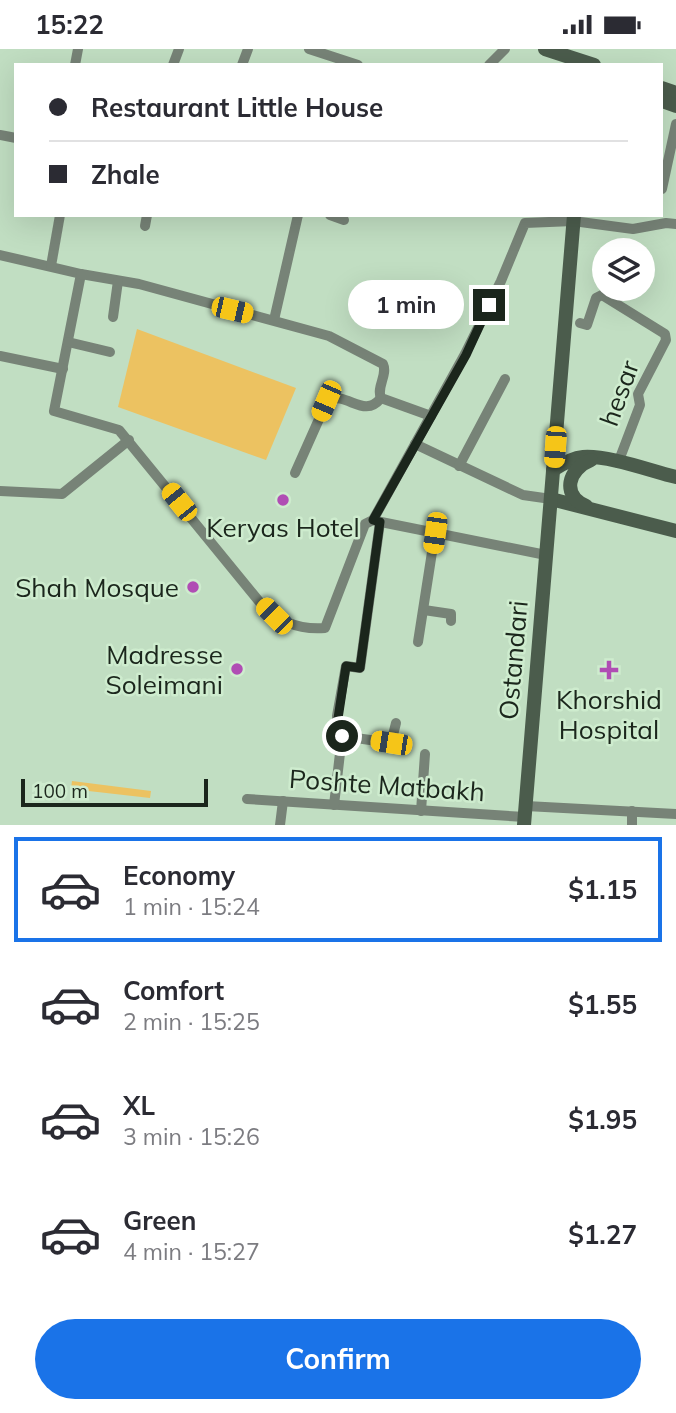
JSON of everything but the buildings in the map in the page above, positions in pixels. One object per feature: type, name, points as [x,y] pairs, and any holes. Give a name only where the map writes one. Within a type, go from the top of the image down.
[{"type":"main road","points":[[545,49],[589,60]]},
{"type":"main road","name":"Ostandari","points":[[525,816],[574,218]]},
{"type":"main road","points":[[553,470],[581,457],[599,457],[676,477]]},
{"type":"main road","points":[[590,508],[575,497],[571,478],[580,464],[599,457]]},
{"type":"main road","points":[[551,499],[676,531]]},
{"type":"street","points":[[309,49],[347,63]]},
{"type":"street","points":[[491,63],[505,49]]},
{"type":"street","points":[[663,184],[675,127]]},
{"type":"street","points":[[51,266],[61,217]]},
{"type":"street","points":[[274,320],[298,217]]},
{"type":"street","points":[[336,217],[344,220]]},
{"type":"street","points":[[334,805],[342,736],[337,725],[346,666],[360,668],[377,521],[415,444],[466,355],[525,223],[574,218],[633,229],[666,223],[676,224]]},
{"type":"street","points":[[0,255],[118,281],[329,336],[383,364],[385,369],[379,394],[382,398],[431,416]]},
{"type":"street","points":[[81,274],[54,411],[119,430],[274,616],[299,627],[325,628],[365,524],[377,521],[546,555]]},
{"type":"street","points":[[113,317],[118,281]]},
{"type":"street","name":"hesar","points":[[580,323],[587,325],[596,298],[602,295],[663,331],[671,343],[638,394],[640,405],[618,463]]},
{"type":"street","points":[[68,342],[110,352]]},
{"type":"street","points":[[0,356],[63,369]]},
{"type":"street","points":[[459,466],[505,379]]},
{"type":"street","points":[[295,473],[328,399],[331,397],[346,400],[369,408],[382,398]]},
{"type":"street","points":[[0,491],[61,494],[129,440]]},
{"type":"street","points":[[415,444],[523,495],[551,499]]},
{"type":"street","points":[[418,642],[435,533]]},
{"type":"street","points":[[424,610],[451,614],[451,621]]},
{"type":"street","points":[[342,736],[391,743],[396,723]]},
{"type":"street","points":[[421,811],[425,754]]},
{"type":"street","name":"Poshte Matbakh","points":[[247,799],[525,816],[632,811],[676,814]]},
{"type":"street","points":[[280,825],[283,801]]},
{"type":"street","points":[[632,811],[632,825]]},
{"type":"shaded area","points":[[137,329],[296,388],[266,460],[118,407]]},
{"type":"shaded area","points":[[72,781],[151,791],[150,798],[71,789]]},
{"type":"place","name":"Keryas Hotel","points":[[283,500]]},
{"type":"place","name":"Shah Mosque","points":[[193,587]]},
{"type":"place","name":"Madresse Soleimani","points":[[237,669]]},
{"type":"place","name":"Khorshid Hospital","points":[[609,670]]},
{"type":"route","points":[[342,736],[337,725],[337,716],[346,666],[360,668],[380,522],[373,520],[466,355],[489,305]]}]
